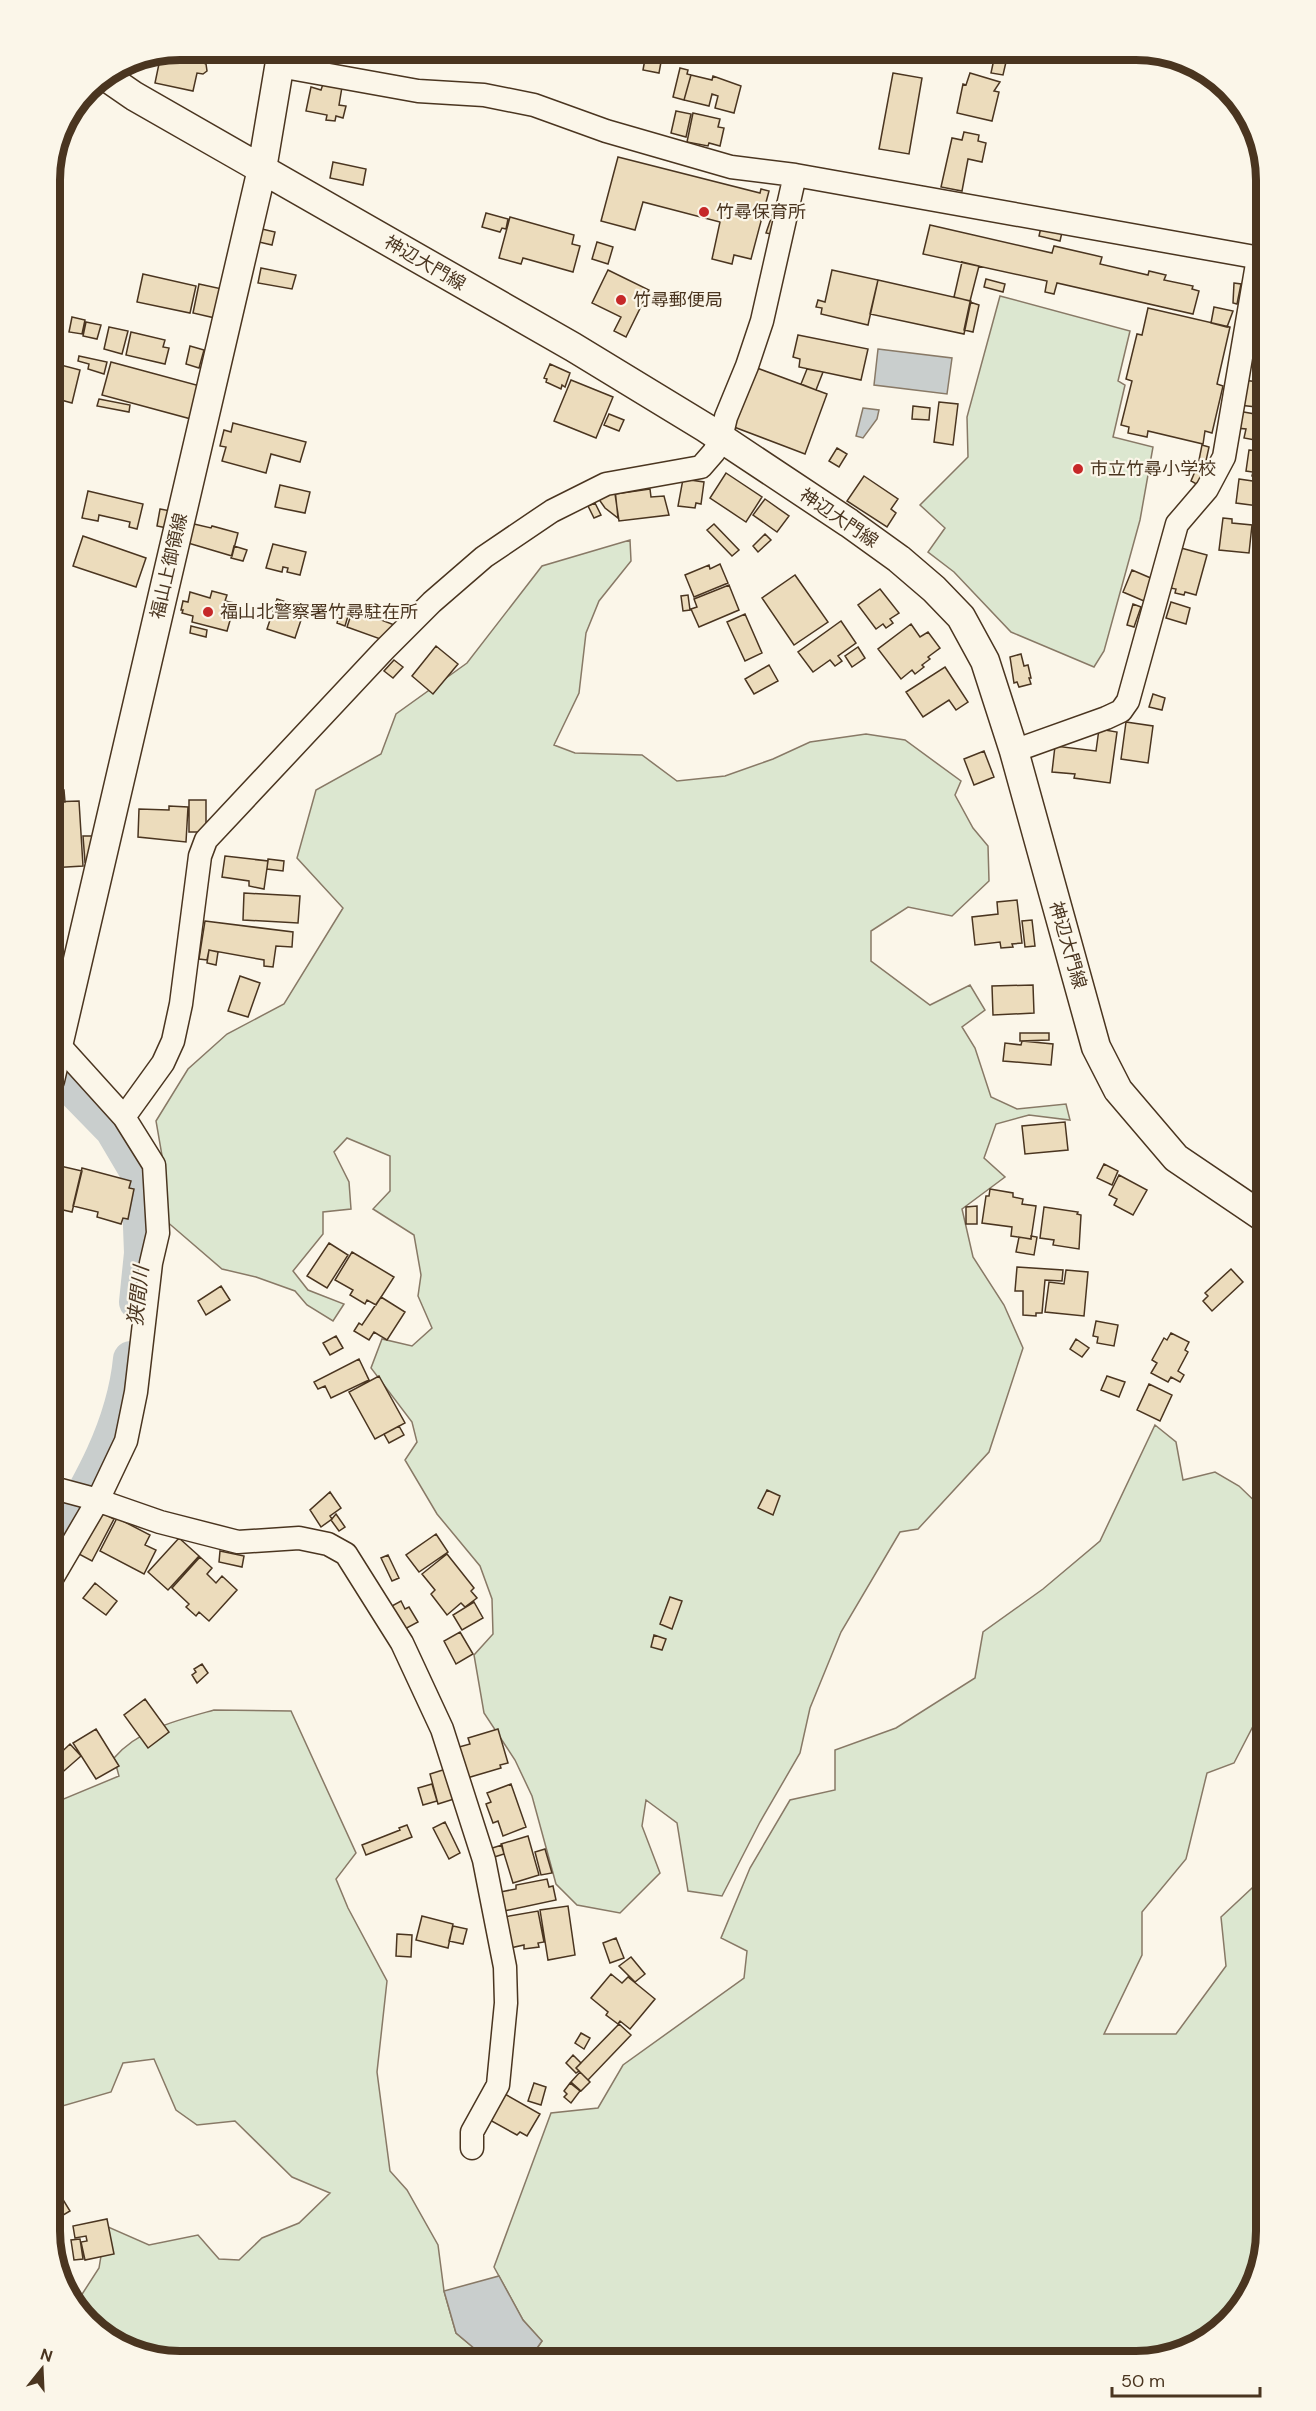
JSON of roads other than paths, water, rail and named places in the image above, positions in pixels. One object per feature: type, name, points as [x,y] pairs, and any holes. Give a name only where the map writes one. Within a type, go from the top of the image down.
[{"type":"main road","name":"福山上御領線","points":[[60,1022],[262,170],[280,60]]},
{"type":"main road","name":"神辺大門線","points":[[112,81],[262,170],[573,347],[721,438],[899,560],[934,590],[960,617],[986,661],[1014,751],[1096,1047],[1118,1090],[1176,1158],[1256,1212]]},
{"type":"street","points":[[288,60],[417,91],[484,95],[534,105],[606,131],[730,167],[795,175],[1256,257]]},
{"type":"street","points":[[124,1117],[163,1063],[173,1041],[181,1004],[200,856],[206,840],[384,650],[432,602],[484,557],[552,511],[606,483],[701,467],[714,452],[762,321],[795,175]]},
{"type":"street","points":[[1014,751],[1106,718],[1121,711],[1128,701],[1177,524],[1207,489],[1224,457],[1256,289]]},
{"type":"street","points":[[60,1048],[124,1117],[154,1165],[158,1233],[151,1263],[136,1392],[126,1441],[88,1497],[60,1560]]},
{"type":"street","points":[[60,1490],[160,1522],[238,1542],[299,1538],[328,1544],[346,1554],[402,1643],[442,1729],[484,1860],[505,1967],[506,2003],[498,2085],[472,2132],[472,2148]]},
{"type":"waterway","name":"狭間川","points":[[60,1066],[74,1090],[113,1130],[139,1174],[142,1253],[137,1302]]},
{"type":"waterway","name":"狭間川","points":[[60,1536],[90,1484],[112,1436],[127,1386],[131,1359]]},
{"type":"place","name":"竹尋保育所","points":[[704,212]]},
{"type":"place","name":"竹尋郵便局","points":[[621,300]]},
{"type":"place","name":"市立竹尋小学校","points":[[1078,469]]},
{"type":"place","name":"福山北警察署竹尋駐在所","points":[[208,612]]}]
